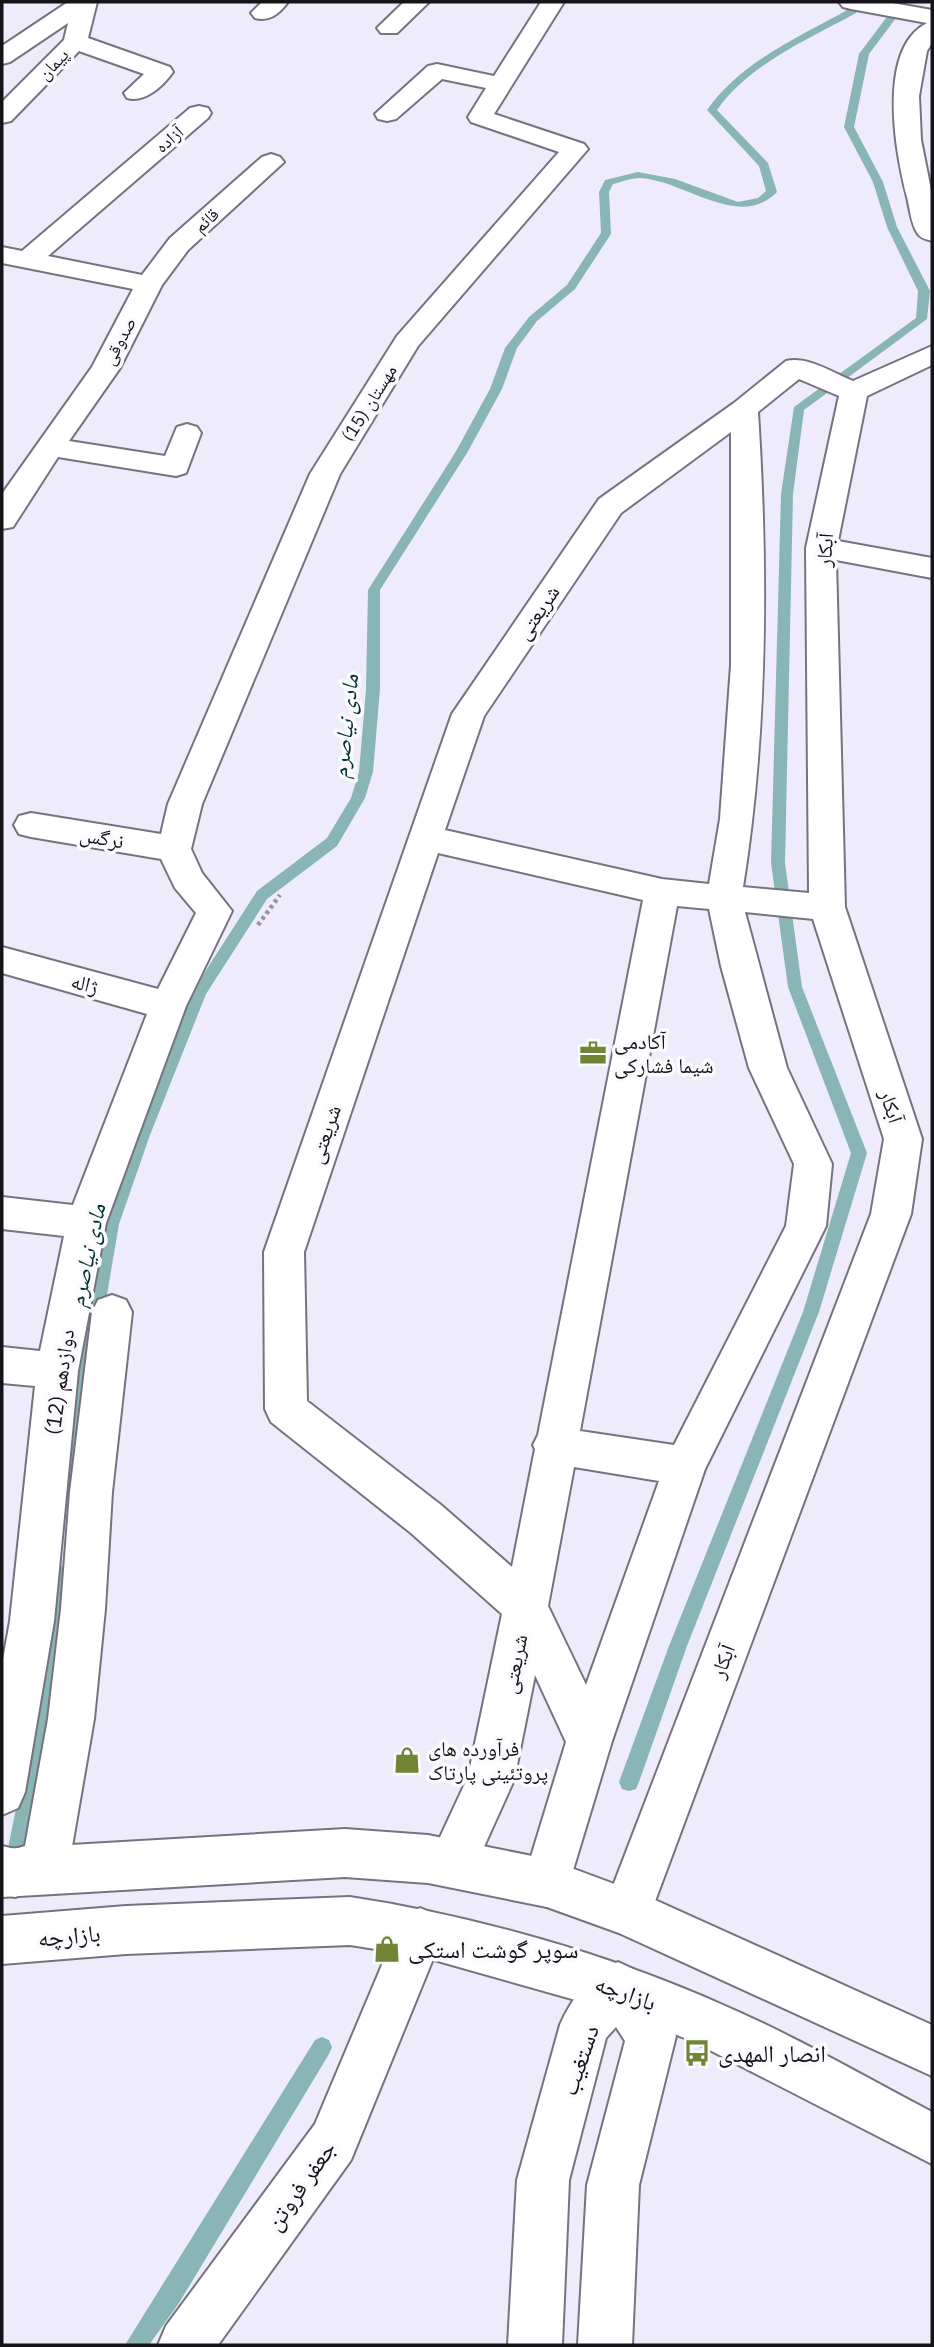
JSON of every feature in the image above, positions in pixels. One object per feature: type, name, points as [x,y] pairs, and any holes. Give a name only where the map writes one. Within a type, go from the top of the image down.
[{"type":"street","name":"پیمان","points":[[2,116],[75,42],[84,2]]},
{"type":"street","points":[[2,57],[84,2]]},
{"type":"street","points":[[389,28],[417,2]]},
{"type":"street","name":"مهستان (15)","points":[[174,849],[185,804],[325,474],[407,342],[575,149],[480,117],[552,2]]},
{"type":"street","points":[[851,2],[932,17]]},
{"type":"street","points":[[932,29],[916,48],[909,81],[905,129],[918,191],[928,229],[932,233]]},
{"type":"street","name":"آزاده","points":[[15,257],[198,113],[136,93],[161,72],[75,42]]},
{"type":"street","points":[[387,114],[437,71],[499,85]]},
{"type":"street","name":"قائم","points":[[149,284],[179,244],[271,162]]},
{"type":"street","points":[[15,257],[149,284]]},
{"type":"street","name":"صدوقی","points":[[3,517],[106,368],[149,284]]},
{"type":"street","points":[[547,1883],[589,1741],[685,1466],[806,1226],[813,1164],[768,1068],[739,966],[724,899],[737,819],[747,665],[747,462],[744,409],[796,367],[854,392],[932,354]]},
{"type":"street","name":"آبکار","points":[[627,1912],[918,1140],[827,907],[821,548],[854,392]]},
{"type":"street","name":"شریعتی","points":[[452,1863],[491,1780],[526,1607],[426,1519],[286,1409],[284,1252],[468,714],[610,506],[744,409]]},
{"type":"street","points":[[50,447],[176,467],[187,433]]},
{"type":"street","points":[[821,548],[932,568]]},
{"type":"street","name":"نرگس","points":[[31,825],[174,849]]},
{"type":"street","points":[[426,838],[662,892],[827,907]]},
{"type":"street","name":"دوازدهم (12)","points":[[2,1792],[32,1621],[57,1371],[86,1223],[168,1006],[214,911],[187,878],[174,849]]},
{"type":"street","points":[[589,1741],[526,1607],[554,1445],[601,1218],[662,892]]},
{"type":"street","name":"ژاله","points":[[2,960],[168,1006]]},
{"type":"street","points":[[2,1213],[86,1223]]},
{"type":"street","name":"دوازدهم (12)","points":[[6,1872],[45,1864],[68,1732],[83,1609],[91,1492],[112,1312]]},
{"type":"street","points":[[2,1365],[57,1371]]},
{"type":"street","points":[[554,1445],[685,1466]]},
{"type":"street","points":[[6,1872],[345,1853],[452,1863],[547,1883],[627,1912],[932,2051]]},
{"type":"street","name":"بازارچه","points":[[2,1940],[125,1930],[350,1921],[420,1932],[618,1987],[708,2023],[932,2139]]},
{"type":"street","name":"جعفر فروتن","points":[[185,2345],[333,2142],[420,1932]]},
{"type":"street","points":[[605,2345],[613,2185],[650,2036],[618,1987]]},
{"type":"street","name":"دستغیب","points":[[535,2345],[543,2180],[585,2025],[618,1987]]},
{"type":"waterway","name":"مادی نیاصرم","points":[[71,1495],[75,1430],[111,1224],[142,1135],[199,992],[262,895],[332,842],[358,798],[366,772],[373,689],[374,590],[461,453],[496,389],[511,348],[533,319],[571,287],[606,234],[604,192],[609,182],[638,175],[671,181],[737,205],[761,200],[772,192],[764,165],[712,110],[721,96],[754,68],[853,11],[857,2]]},
{"type":"waterway","points":[[629,1782],[678,1646],[811,1312],[859,1153],[795,987],[778,863],[787,494],[798,409],[921,319],[924,291],[892,227],[878,182],[849,127],[864,54],[903,2]]},
{"type":"waterway","name":"مادی نیاصرم","points":[[18,1848],[48,1696],[65,1573]]},
{"type":"waterway","points":[[136,2345],[171,2295],[322,2047]]},
{"type":"place","name":"آکادمی شیما فشارکی","points":[[593,1053]]},
{"type":"place","name":"فرآورده های پروتئینی پارتاک","points":[[407,1760]]},
{"type":"place","name":"سوپر گوشت استکی","points":[[387,1949]]},
{"type":"place","name":"انصار المهدی","points":[[697,2053]]}]
